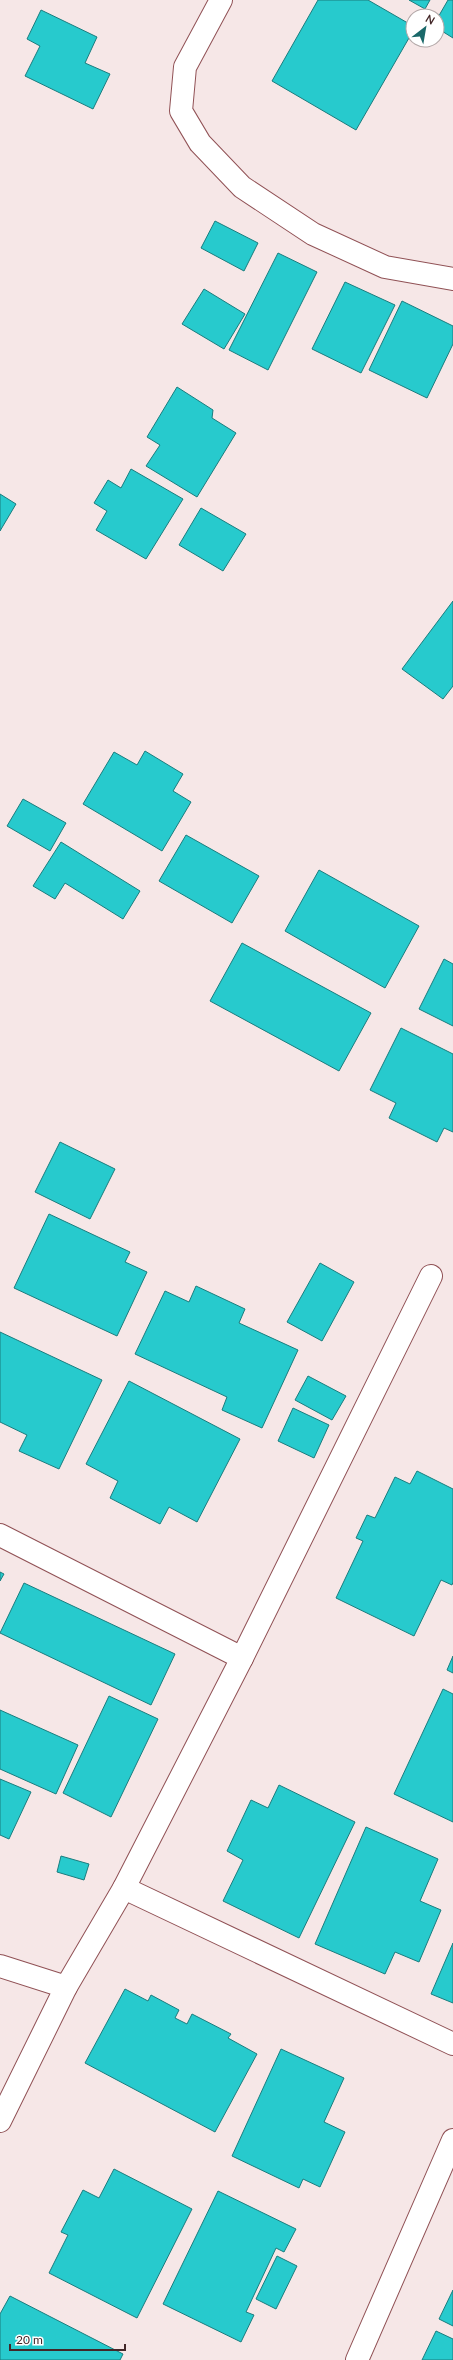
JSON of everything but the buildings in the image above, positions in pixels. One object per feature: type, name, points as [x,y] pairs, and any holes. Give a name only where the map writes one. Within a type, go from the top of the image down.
[{"type":"street","points":[[221,0],[185,67],[181,111],[200,143],[242,187],[312,234],[385,267],[453,279]]},
{"type":"street","points":[[0,2121],[66,1987],[124,1888],[242,1658],[431,1276]]},
{"type":"street","points":[[0,1535],[242,1658]]},
{"type":"street","points":[[124,1888],[453,2044]]},
{"type":"street","points":[[0,1966],[66,1987]]},
{"type":"street","points":[[357,2360],[453,2140]]}]
